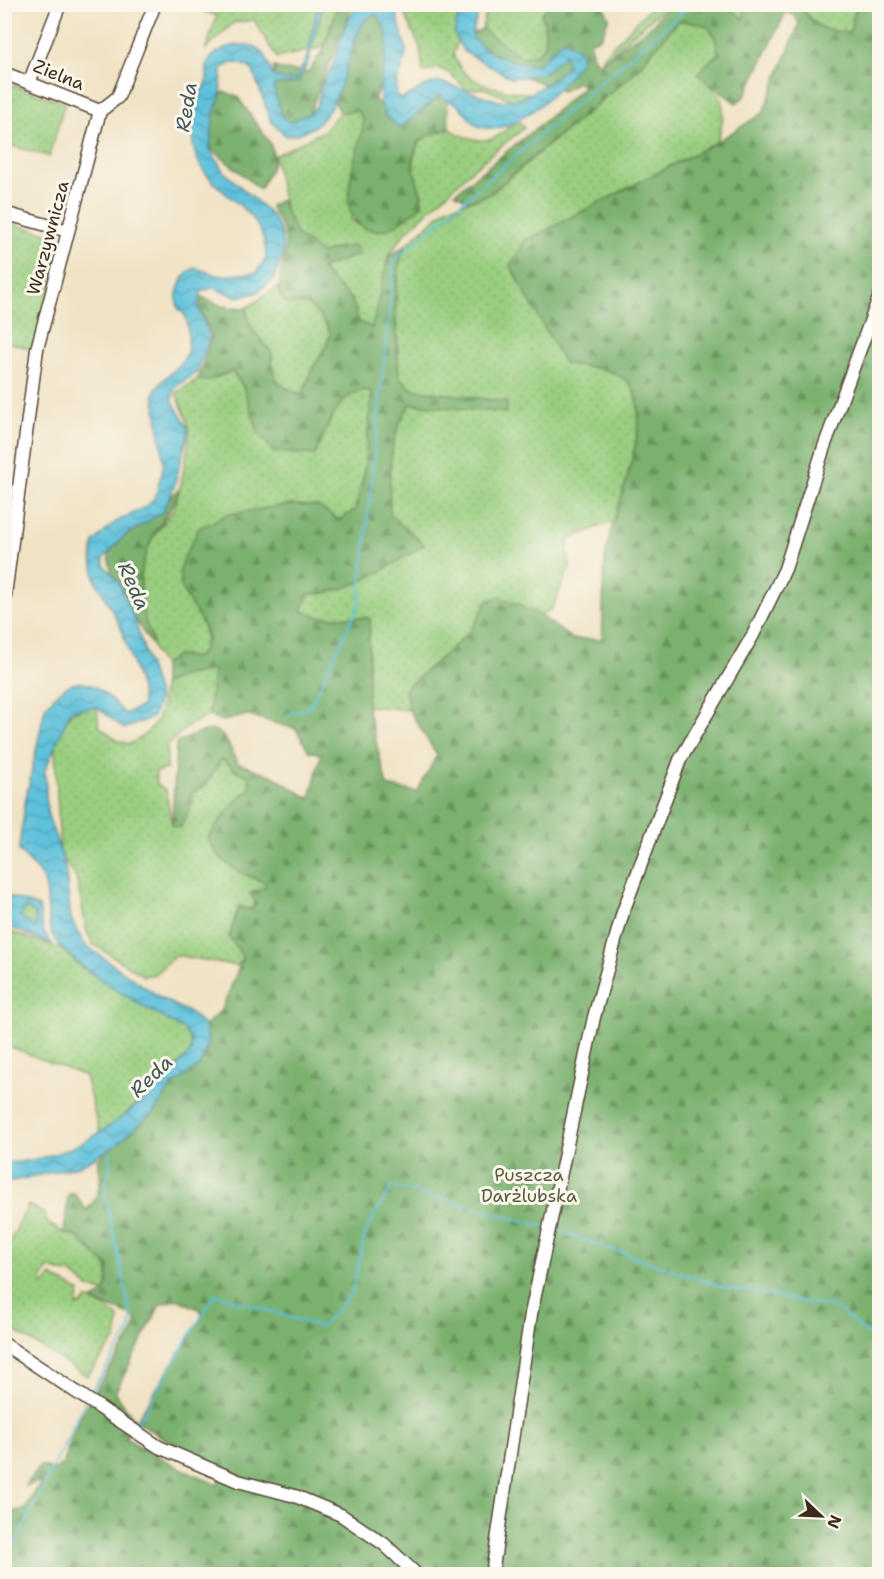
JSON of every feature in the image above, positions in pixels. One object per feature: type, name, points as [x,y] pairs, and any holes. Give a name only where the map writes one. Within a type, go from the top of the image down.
[{"type":"street","points":[[29,83],[60,4]]},
{"type":"street","points":[[100,111],[118,97],[155,4]]},
{"type":"street","name":"Zielna","points":[[4,73],[100,111]]},
{"type":"street","name":"Warzywnicza","points":[[4,603],[37,349],[100,111]]},
{"type":"street","points":[[4,213],[68,231]]},
{"type":"street","points":[[492,1575],[531,1314],[594,1017],[623,912],[680,760],[753,635],[785,569],[824,447],[879,295]]},
{"type":"street","points":[[4,1344],[159,1447],[238,1481],[295,1496],[341,1515],[384,1544],[416,1575]]},
{"type":"green space","points":[[188,5],[338,5],[323,47],[277,58],[254,20],[233,23],[205,50],[217,16]]},
{"type":"green space","points":[[338,5],[353,5],[308,116],[285,129],[272,90],[274,67],[308,72],[324,49]]},
{"type":"green space","points":[[400,5],[467,5],[453,54],[462,70],[476,81],[491,86],[508,91],[531,93],[515,101],[483,88],[467,90],[451,74],[438,68],[423,73],[420,47]]},
{"type":"green space","points":[[488,5],[550,5],[541,14],[545,24],[545,45],[537,54],[522,57],[482,29]]},
{"type":"green space","name":"Puszcza Darżlubska","points":[[550,5],[600,5],[604,7],[609,18],[601,37],[590,42],[593,57],[599,64],[651,26],[668,5],[725,5],[744,19],[745,5],[799,5],[819,26],[832,31],[849,33],[855,11],[861,5],[879,6],[879,1574],[5,1574],[4,1510],[12,1512],[25,1509],[41,1481],[25,1486],[40,1465],[54,1470],[64,1463],[71,1438],[82,1414],[129,1339],[137,1320],[93,1300],[105,1290],[108,1267],[77,1237],[64,1233],[68,1195],[74,1193],[86,1210],[94,1200],[99,1187],[100,1173],[97,1160],[153,1113],[173,1085],[199,1066],[208,1045],[205,1026],[222,1009],[243,957],[229,937],[239,906],[251,910],[256,903],[250,893],[265,888],[265,882],[239,871],[223,860],[208,837],[232,805],[250,790],[249,776],[235,770],[222,759],[206,784],[191,794],[193,803],[180,828],[172,825],[176,743],[199,733],[214,730],[225,739],[237,763],[271,775],[310,799],[321,754],[309,751],[296,729],[247,715],[223,721],[209,716],[213,670],[181,676],[163,685],[163,665],[176,656],[198,657],[205,645],[206,635],[203,624],[184,594],[180,583],[181,566],[199,528],[229,514],[287,505],[318,506],[339,520],[355,510],[364,474],[372,391],[360,391],[350,395],[342,402],[329,423],[315,455],[274,452],[259,434],[243,386],[232,371],[207,381],[198,379],[212,336],[200,308],[202,297],[222,306],[246,308],[251,328],[272,353],[273,370],[277,381],[302,395],[313,368],[328,341],[329,329],[308,304],[287,304],[282,297],[279,281],[285,254],[285,236],[270,206],[281,200],[297,235],[321,253],[355,245],[360,254],[320,269],[352,300],[359,322],[372,328],[388,257],[405,246],[397,278],[396,294],[399,376],[411,389],[507,402],[506,413],[411,404],[397,429],[391,457],[390,515],[424,545],[384,570],[353,585],[323,593],[308,594],[302,611],[320,617],[370,618],[367,706],[387,786],[417,792],[437,755],[409,710],[405,689],[470,632],[487,602],[499,596],[540,615],[572,639],[602,639],[606,554],[636,444],[639,423],[638,405],[634,390],[628,382],[613,372],[564,363],[510,265],[525,241],[717,142],[763,113],[799,24],[794,15],[786,12],[745,96],[736,103],[697,74],[718,53],[711,31],[696,22],[678,21],[634,73],[488,195],[469,201],[455,193],[584,86],[577,82],[562,91],[520,75],[469,49],[472,34],[482,29],[522,57],[537,54],[545,45],[545,24],[541,14]],"holes":[[[177,1299],[201,1310],[202,1317],[136,1421],[115,1393],[160,1305]],[[137,1422],[190,1454],[225,1468],[218,1485],[172,1464],[125,1438]]]},
{"type":"green space","points":[[653,5],[667,5],[599,64],[604,55]]},
{"type":"green space","points":[[725,5],[745,5],[744,19]]},
{"type":"green space","points":[[799,5],[861,5],[855,11],[850,33],[832,31],[814,23]]},
{"type":"green space","points":[[366,9],[384,10],[401,36],[374,99],[386,108],[429,89],[447,95],[449,128],[426,137],[414,154],[414,171],[422,205],[396,225],[381,230],[365,228],[355,220],[350,209],[350,180],[364,121],[358,111],[340,112],[333,98]]},
{"type":"green space","points":[[678,21],[702,24],[711,31],[717,44],[718,53],[697,74],[714,88],[722,103],[723,120],[717,142],[525,241],[564,363],[614,372],[628,382],[636,398],[638,418],[636,440],[614,521],[569,539],[567,550],[570,566],[552,609],[540,615],[499,596],[487,602],[471,632],[405,688],[409,710],[367,706],[370,618],[320,617],[302,611],[308,594],[424,545],[390,515],[391,457],[397,429],[411,404],[506,413],[507,403],[412,389],[399,377],[396,311],[398,264],[405,246],[447,208],[489,195],[634,73]]},
{"type":"green space","points":[[4,82],[65,103],[49,156],[51,157],[5,144]]},
{"type":"green space","points":[[224,92],[237,96],[270,143],[274,156],[271,168],[260,189],[213,150],[206,140],[219,94]]},
{"type":"green space","points":[[358,111],[364,121],[351,220],[366,229],[383,230],[422,195],[413,164],[416,150],[426,137],[449,128],[465,136],[485,140],[496,137],[516,123],[520,122],[524,128],[474,168],[405,233],[388,257],[373,328],[359,322],[352,300],[320,268],[360,253],[340,247],[321,254],[297,235],[285,211],[274,156],[324,131],[340,112]]},
{"type":"green space","points":[[4,222],[47,233],[61,251],[34,350],[5,341]]},
{"type":"green space","points":[[278,287],[280,297],[308,304],[321,317],[330,332],[329,345],[313,367],[302,395],[277,381],[273,370],[272,353],[251,328],[246,308]]},
{"type":"green space","points":[[232,371],[243,386],[259,434],[363,390],[372,391],[364,474],[355,510],[339,520],[318,506],[287,505],[263,511],[185,594],[199,617],[205,633],[203,649],[198,657],[176,656],[163,665],[150,640],[146,625],[141,577],[146,550],[174,508],[184,468],[189,427],[176,393],[198,379],[207,381]]},
{"type":"green space","points":[[179,489],[150,543],[142,571],[141,600],[153,642],[150,643],[115,581],[109,556],[111,546],[117,538],[142,525]]},
{"type":"green space","points":[[213,669],[209,716],[191,724],[167,745],[167,769],[156,772],[156,784],[166,790],[172,825],[180,828],[193,803],[191,794],[206,784],[222,758],[235,770],[249,776],[250,790],[232,805],[208,837],[223,860],[248,876],[265,882],[265,888],[251,910],[239,906],[229,937],[243,957],[237,966],[175,955],[155,974],[144,976],[93,944],[87,932],[76,877],[60,855],[55,750],[60,724],[69,714],[92,704],[97,709],[99,726],[118,741],[130,744],[147,733],[157,720],[163,685],[181,676]]},
{"type":"green space","points":[[27,908],[35,914],[36,928],[20,916]]},
{"type":"green space","points":[[5,930],[62,949],[82,968],[183,1029],[191,1039],[191,1052],[151,1092],[100,1135],[85,1076],[5,1045]]},
{"type":"green space","points":[[28,1205],[43,1213],[49,1224],[64,1233],[77,1237],[108,1267],[109,1287],[105,1293],[88,1287],[72,1274],[48,1268],[41,1281],[44,1285],[51,1276],[80,1292],[77,1306],[82,1305],[87,1299],[107,1308],[119,1318],[116,1339],[87,1376],[5,1325],[4,1254]]},
{"type":"water","points":[[318,5],[323,5],[308,63],[298,82],[273,85],[282,117],[290,122],[310,113],[317,105],[322,85],[332,66],[347,21],[359,5],[393,5],[395,7],[406,49],[397,89],[397,95],[402,99],[428,84],[440,82],[499,101],[521,99],[552,80],[568,66],[565,55],[543,74],[511,78],[463,51],[454,33],[461,5],[481,5],[472,33],[475,40],[482,46],[499,56],[537,65],[563,40],[579,49],[582,58],[576,69],[553,94],[524,117],[509,124],[494,128],[480,127],[471,121],[458,105],[439,96],[400,128],[386,116],[381,103],[381,77],[387,38],[384,26],[376,14],[364,22],[356,37],[335,98],[324,117],[308,130],[286,136],[271,121],[253,71],[237,63],[229,64],[222,69],[221,94],[214,113],[210,149],[223,171],[272,215],[282,234],[283,255],[274,279],[256,293],[237,297],[213,288],[202,291],[198,306],[210,337],[197,372],[176,387],[173,393],[173,402],[189,429],[174,487],[163,512],[124,536],[104,558],[104,565],[118,581],[135,621],[159,698],[153,717],[124,729],[97,707],[71,710],[45,770],[47,812],[65,866],[71,919],[85,945],[164,1000],[190,1013],[205,1026],[208,1045],[199,1066],[173,1085],[153,1113],[115,1146],[79,1166],[5,1183],[5,1163],[34,1160],[85,1141],[130,1110],[191,1052],[191,1039],[183,1029],[91,973],[60,946],[50,927],[43,879],[19,851],[24,807],[45,708],[56,695],[76,683],[86,683],[105,694],[125,714],[142,706],[141,689],[120,625],[95,579],[92,558],[94,542],[114,523],[147,506],[155,498],[164,464],[154,394],[157,387],[183,361],[188,346],[186,320],[177,302],[180,284],[191,270],[196,268],[219,276],[256,273],[266,258],[263,238],[256,222],[206,174],[197,158],[192,138],[192,123],[198,97],[207,83],[207,63],[216,53],[228,47],[254,46],[265,55],[273,76],[283,80],[296,79],[306,60]]},
{"type":"water","points":[[5,895],[39,907],[43,931],[53,945],[5,925],[7,910]],"holes":[[[27,908],[35,914],[36,928],[20,916]]]},
{"type":"waterway","points":[[286,715],[309,708],[359,606],[394,261],[688,7]]},
{"type":"waterway","points":[[89,1395],[130,1330],[132,1319],[105,1193],[110,1169],[108,1151]]},
{"type":"waterway","points":[[134,1424],[136,1425],[215,1294],[321,1327],[352,1293],[366,1230],[392,1186],[545,1227]]},
{"type":"waterway","points":[[555,1230],[723,1287],[837,1308],[880,1345]]},
{"type":"waterway","points":[[4,1566],[85,1402]]},
{"type":"water label","name":"Reda","points":[[186,107]]},
{"type":"water label","name":"Reda","points":[[134,586]]},
{"type":"water label","name":"Reda","points":[[151,1076]]}]
